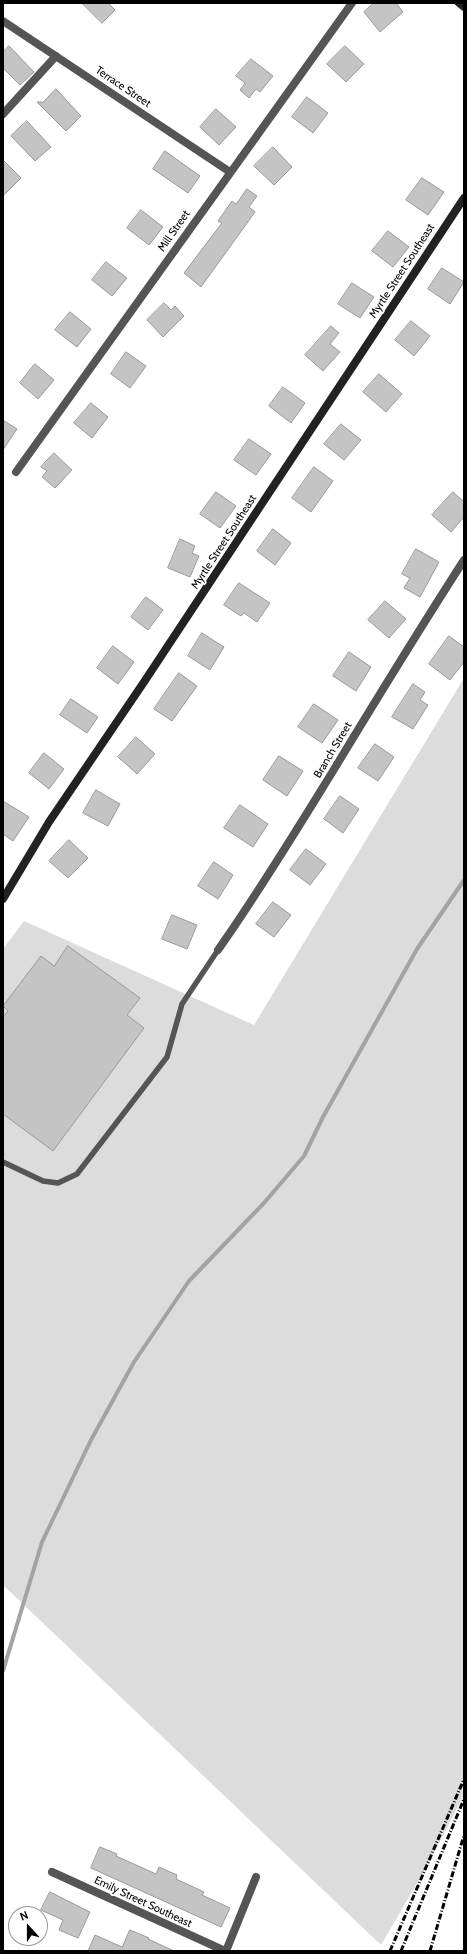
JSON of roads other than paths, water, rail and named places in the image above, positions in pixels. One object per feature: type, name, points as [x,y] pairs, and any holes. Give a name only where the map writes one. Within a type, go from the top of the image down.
[{"type":"street","name":"Mill Street","points":[[16,472],[352,3]]},
{"type":"street","points":[[459,3],[464,7]]},
{"type":"street","name":"Terrace Street","points":[[3,21],[230,172]]},
{"type":"street","points":[[3,114],[56,56]]},
{"type":"street","name":"Myrtle Street Southeast","points":[[3,899],[49,822],[144,682],[464,198]]},
{"type":"street","name":"Branch Street","points":[[218,950],[242,916],[291,839],[464,560]]},
{"type":"street","name":"Emily Street Southeast","points":[[52,1872],[225,1951]]},
{"type":"street","points":[[225,1951],[256,1877]]},
{"type":"lane","points":[[3,1162],[20,1172],[43,1181],[58,1183],[77,1174],[166,1057],[182,1004],[218,950]]},
{"type":"waterway","points":[[3,1671],[42,1542],[91,1440],[134,1362],[189,1281],[264,1203],[304,1156],[323,1117],[417,949],[464,880]]},
{"type":"railway","points":[[390,1951],[464,1779]]},
{"type":"railway","points":[[401,1951],[464,1799]]},
{"type":"railway","points":[[430,1951],[464,1835]]}]
